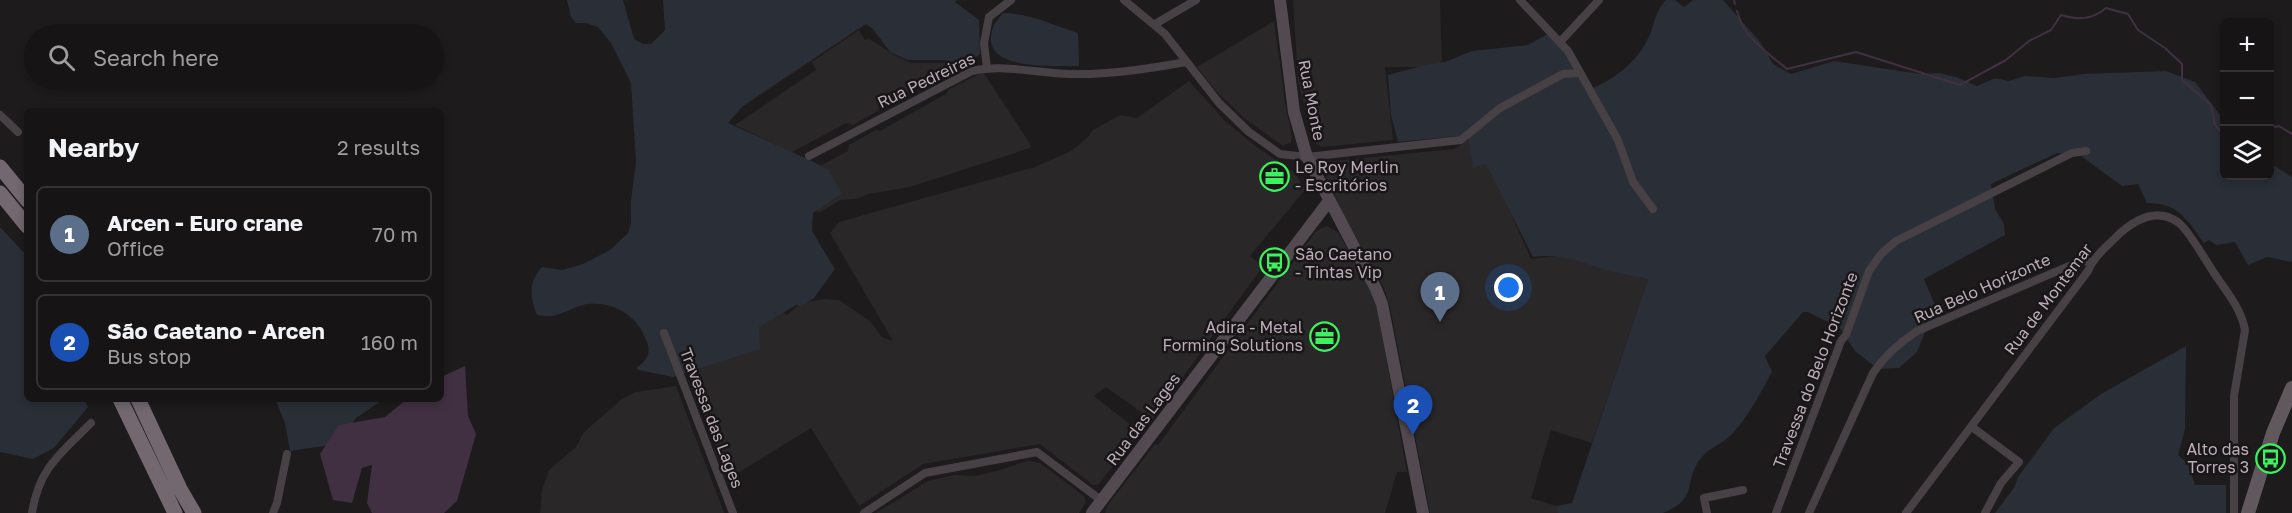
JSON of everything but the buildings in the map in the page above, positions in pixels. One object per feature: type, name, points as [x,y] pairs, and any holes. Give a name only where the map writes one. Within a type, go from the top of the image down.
[{"type":"highway","points":[[0,167],[24,197]]},
{"type":"highway","points":[[0,193],[24,222]]},
{"type":"highway","points":[[121,402],[176,513]]},
{"type":"highway","points":[[139,402],[180,489],[194,513]]},
{"type":"main road","name":"Rua Monte","points":[[1280,0],[1294,112],[1307,157],[1382,304],[1423,513]]},
{"type":"main road","name":"Rua das Lages","points":[[1092,513],[1329,201]]},
{"type":"main road","points":[[2248,513],[2273,433],[2292,388]]},
{"type":"street","name":"Rua Pedreiras","points":[[809,156],[972,71],[987,68],[984,43],[989,17],[1011,0]]},
{"type":"street","points":[[1124,0],[1155,24],[1219,103],[1249,132],[1280,154],[1307,157],[1461,140],[1500,108],[1563,74],[1580,73]]},
{"type":"street","points":[[1155,24],[1196,0]]},
{"type":"street","points":[[1520,0],[1568,51],[1618,140],[1633,182],[1653,210]]},
{"type":"street","points":[[1560,42],[1599,0]]},
{"type":"street","points":[[987,68],[1069,74],[1123,73],[1186,62]]},
{"type":"street","points":[[0,115],[18,132]]},
{"type":"street","name":"Travessa do Belo Horizonte","points":[[1776,513],[1869,271],[1881,254],[1896,241],[1983,197],[2072,153],[2086,151]]},
{"type":"street","name":"Rua de Montemar","points":[[1906,513],[2088,271],[2091,262],[2124,228],[2147,216],[2166,216],[2181,224],[2241,315],[2245,330],[2234,396],[2234,513]]},
{"type":"street","name":"Rua Belo Horizonte","points":[[1809,513],[1873,373],[1884,356],[1917,331],[2081,261],[2091,262]]},
{"type":"street","name":"Travessa das Lages","points":[[664,333],[733,513]]},
{"type":"street","points":[[32,513],[35,492],[44,472],[91,423]]},
{"type":"street","points":[[1972,427],[2019,462],[2001,483],[1985,513]]},
{"type":"street","points":[[864,513],[925,473],[1037,452],[1102,501]]},
{"type":"street","points":[[273,513],[287,454]]},
{"type":"street","points":[[1707,513],[1704,498],[1743,490]]},
{"type":"shaded area","points":[[567,0],[623,0],[634,39],[643,44],[651,44],[665,30],[663,0],[957,0],[955,2],[979,20],[980,54],[972,60],[958,63],[944,60],[908,60],[890,52],[873,29],[866,24],[743,106],[728,123],[828,170],[842,193],[813,213],[812,231],[835,269],[814,298],[801,306],[796,305],[759,327],[760,349],[673,377],[636,368],[646,358],[649,352],[648,345],[639,327],[626,313],[608,305],[587,304],[554,316],[544,316],[537,315],[533,302],[532,284],[542,267],[562,270],[583,264],[610,250],[628,233],[631,222],[631,200],[636,162],[631,83],[611,43],[598,27],[576,23],[571,17]]},
{"type":"shaded area","points":[[1293,0],[1440,0],[1442,67],[1385,67],[1393,140],[1321,147],[1313,141],[1298,80]]},
{"type":"shaded area","points":[[1666,0],[1675,0],[1684,7],[1693,0],[1723,0],[1761,43],[1773,64],[1791,74],[1834,61],[1920,74],[1939,73],[1977,86],[1995,78],[2009,81],[2025,76],[2055,78],[2083,74],[2166,71],[2195,82],[2220,115],[2220,180],[2274,180],[2274,166],[2292,177],[2292,262],[2267,257],[2248,265],[2235,242],[2216,245],[2209,240],[2204,243],[2181,214],[2167,206],[2147,203],[2138,184],[2122,186],[2081,156],[2057,153],[1991,184],[1995,209],[2004,224],[2005,235],[1924,279],[1940,317],[1929,322],[1917,352],[1899,368],[1878,369],[1855,351],[1840,328],[1808,312],[1803,312],[1765,356],[1772,372],[1750,411],[1730,436],[1706,453],[1698,462],[1686,497],[1674,508],[1663,513],[1558,513],[1556,506],[1572,503],[1648,279],[1563,258],[1533,257],[1486,164],[1473,168],[1468,135],[1398,142],[1391,115],[1388,75],[1445,62],[1472,51],[1528,45],[1549,33],[1593,88],[1611,79],[1627,67],[1640,52]]},
{"type":"shaded area","points":[[1003,13],[1032,17],[1078,33],[1079,66],[1021,63],[1007,59],[996,52],[991,42],[993,28]]},
{"type":"shaded area","points":[[1274,21],[1292,137],[1291,142],[1283,146],[1244,118],[1216,91],[1197,67]]},
{"type":"shaded area","points":[[859,30],[865,40],[869,39],[911,63],[950,63],[958,67],[941,76],[935,76],[853,125],[846,123],[792,152],[820,166],[848,151],[849,145],[876,130],[880,131],[983,72],[1031,145],[1030,148],[910,187],[869,194],[856,199],[840,200],[819,213],[781,172],[791,152],[735,125],[816,70],[812,62]]},
{"type":"shaded area","points":[[1189,81],[1225,121],[1254,145],[1295,173],[1305,190],[1250,256],[1263,266],[1152,420],[1106,387],[1094,396],[1140,432],[1098,485],[1093,485],[1040,444],[923,464],[859,506],[811,428],[728,479],[688,373],[718,350],[764,299],[787,315],[801,303],[824,299],[839,300],[870,321],[882,337],[893,341],[830,233],[839,222],[1035,167],[1071,151],[1093,130],[1120,115],[1137,118]]},
{"type":"shaded area","points":[[1476,135],[1531,259],[1556,256],[1600,262],[1649,276],[1592,443],[1551,430],[1531,498],[1556,506],[1558,513],[1430,513],[1390,307],[1384,288],[1343,214],[1325,174],[1326,166],[1334,161],[1454,149]]},
{"type":"shaded area","points":[[1327,226],[1338,232],[1372,291],[1376,303],[1407,472],[1397,472],[1385,513],[1105,513],[1107,506],[1155,444],[1158,445],[1316,231]]},
{"type":"shaded area","points":[[0,227],[24,253],[24,402],[86,402],[88,407],[54,448],[33,459],[0,452]]},
{"type":"shaded area","points":[[2186,346],[2185,429],[2178,455],[2188,464],[2195,485],[2226,485],[2226,513],[1995,513],[2054,428],[2101,394]]},
{"type":"shaded area","points":[[465,366],[468,416],[476,434],[457,501],[444,513],[372,513],[367,503],[372,465],[362,468],[352,503],[333,500],[320,454],[339,425],[385,417],[403,402],[444,402],[444,376]]},
{"type":"shaded area","points":[[676,386],[724,513],[540,513],[542,490],[549,470],[576,447],[584,432],[622,399],[636,392]]},
{"type":"shaded area","points":[[276,402],[380,402],[356,418],[337,444],[290,451],[285,423]]},
{"type":"shaded area","points":[[1027,461],[1040,463],[1084,496],[1086,502],[1079,513],[876,513],[928,481],[955,475],[975,476]]},
{"type":"waterway","points":[[1734,0],[1735,4]]},
{"type":"waterway","points":[[1737,11],[1750,37],[1787,69],[1856,52],[1960,85],[2006,60],[2029,41],[2051,30],[2061,15],[2085,18],[2106,8],[2128,14],[2138,30],[2165,48],[2182,64],[2182,80],[2211,105],[2215,125],[2220,131]]},
{"type":"waterway","points":[[2274,127],[2279,126],[2292,134]]},
{"type":"place","name":"Le Roy Merlin - Escritórios","points":[[1274,176]]},
{"type":"place","name":"São Caetano - Tintas Vip","points":[[1274,263]]},
{"type":"place","name":"Arcen - Euro crane","points":[[1440,322]]},
{"type":"place","name":"Adira - Metal Forming Solutions","points":[[1324,336]]},
{"type":"place","name":"São Caetano - Arcen","points":[[1413,435]]},
{"type":"place","name":"Alto das Torres 3","points":[[2270,458]]}]
